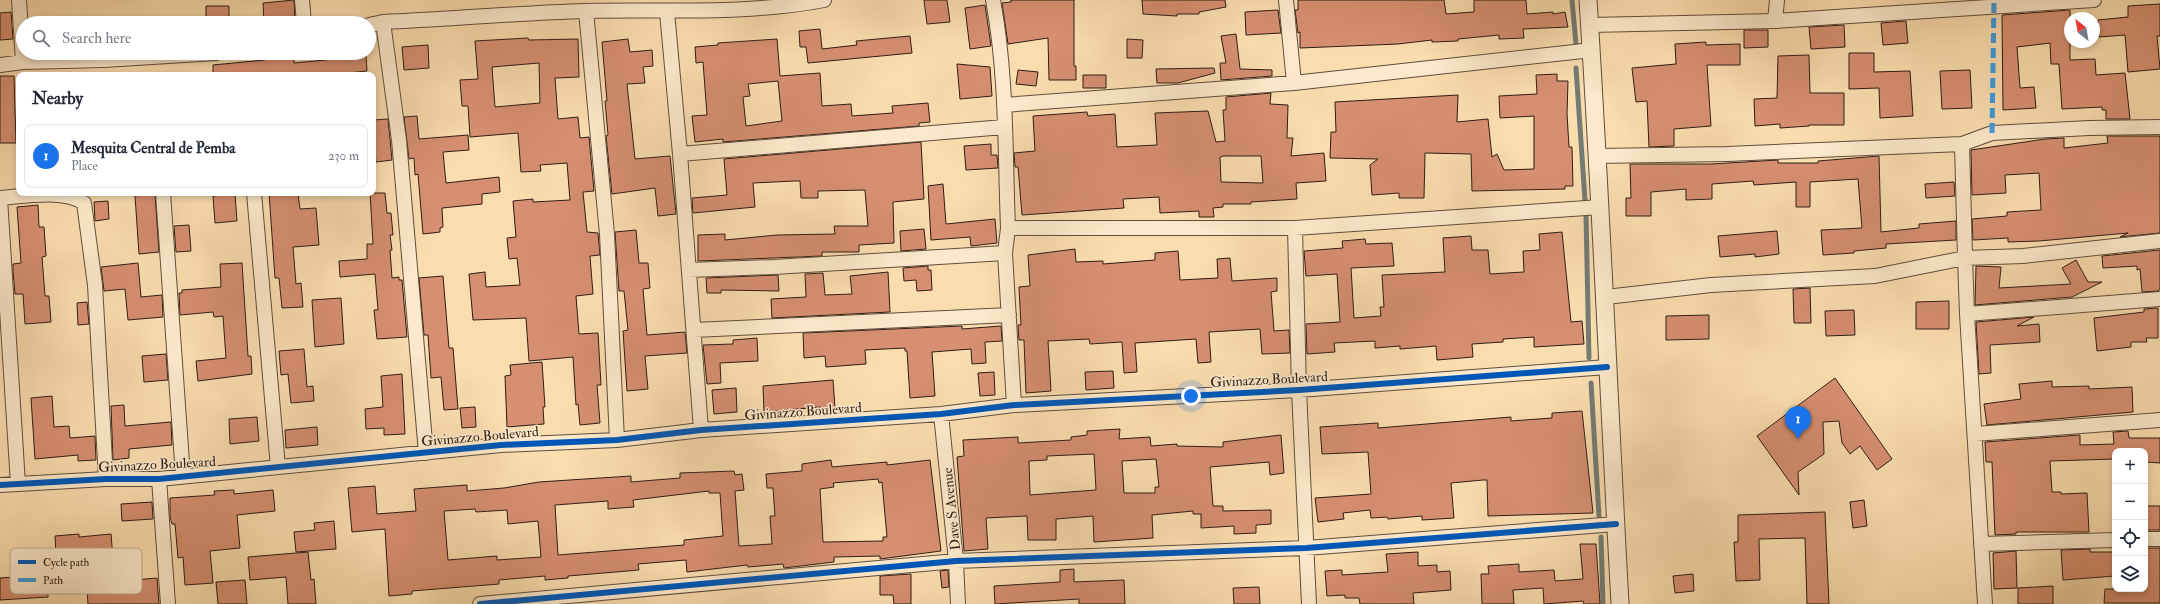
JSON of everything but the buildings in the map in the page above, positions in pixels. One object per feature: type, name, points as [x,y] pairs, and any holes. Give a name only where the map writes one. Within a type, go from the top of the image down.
[{"type":"street","points":[[19,0],[20,16]]},
{"type":"street","points":[[302,0],[303,16]]},
{"type":"street","points":[[426,453],[399,140],[376,24],[586,11],[667,12],[794,5],[824,0]]},
{"type":"street","points":[[993,0],[998,23],[1004,105],[1008,228],[1005,253],[1014,405]]},
{"type":"street","points":[[1286,0],[1294,83]]},
{"type":"street","points":[[1588,0],[1606,297],[1607,367],[1620,604]]},
{"type":"street","points":[[1775,21],[1777,0]]},
{"type":"street","points":[[1590,25],[1775,21],[2094,0]]},
{"type":"street","points":[[586,11],[607,234],[617,440]]},
{"type":"street","points":[[667,12],[680,154],[701,430]]},
{"type":"street","points":[[1004,105],[1294,83],[1592,50]]},
{"type":"street","points":[[0,65],[23,62],[104,60]]},
{"type":"street","points":[[680,154],[1004,126]]},
{"type":"street","points":[[1597,156],[1727,154],[1962,144],[1992,133],[2090,128],[2160,127]]},
{"type":"street","points":[[1962,144],[1967,314],[1985,604]]},
{"type":"street","points":[[18,484],[1,198],[42,196]]},
{"type":"street","points":[[68,196],[77,198],[84,203],[95,285],[106,479]]},
{"type":"street","points":[[163,196],[183,476]]},
{"type":"street","points":[[254,196],[278,467]]},
{"type":"street","points":[[1008,228],[1295,228],[1601,208]]},
{"type":"street","points":[[1295,228],[1299,390],[1309,604]]},
{"type":"street","points":[[1606,297],[1711,285],[1875,276],[1965,258],[2023,256],[2160,241]]},
{"type":"street","points":[[689,270],[774,268],[1005,253]]},
{"type":"street","points":[[1967,314],[2160,299]]},
{"type":"street","points":[[694,330],[1008,315]]},
{"type":"street","name":"Givinazzo Boulevard","points":[[0,485],[106,479],[159,479],[501,445],[617,440],[701,430],[941,414],[1014,405],[1299,390],[1607,367]]},
{"type":"street","name":"Dave S Avenue","points":[[941,414],[956,560],[958,604]]},
{"type":"street","points":[[1975,434],[2160,420]]},
{"type":"street","points":[[159,479],[168,604]]},
{"type":"street","points":[[480,604],[579,600],[956,560],[1306,548],[1616,524]]},
{"type":"street","points":[[2148,539],[2160,539]]},
{"type":"street","points":[[1981,544],[2112,540]]},
{"type":"waterway","points":[[1572,0],[1576,44]]},
{"type":"waterway","points":[[1576,68],[1586,215],[1589,358]]},
{"type":"waterway","points":[[1591,383],[1599,516]]},
{"type":"waterway","points":[[1601,537],[1603,604]]},
{"type":"marked path","points":[[1992,133],[1994,0]]},
{"type":"cycle path","points":[[0,485],[106,479],[159,479],[501,445],[617,440],[701,430],[941,414],[1014,405],[1299,390],[1607,367]]},
{"type":"cycle path","points":[[480,604],[956,561],[1306,548],[1616,524]]},
{"type":"place","name":"Mesquita Central de Pemba","points":[[1798,439]]}]
